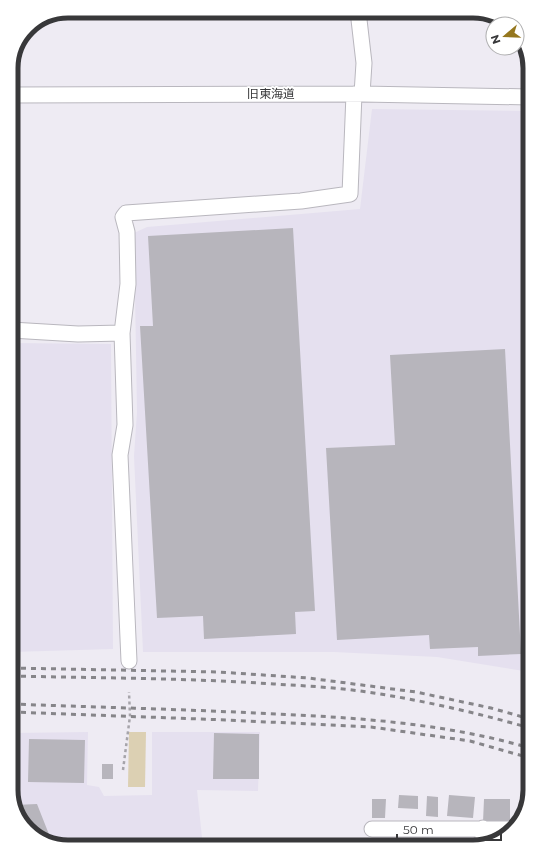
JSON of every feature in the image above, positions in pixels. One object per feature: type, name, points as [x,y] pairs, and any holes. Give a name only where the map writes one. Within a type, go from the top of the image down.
[{"type":"street","points":[[129,661],[120,455],[125,425],[122,333],[128,284],[127,232],[123,217],[126,213],[293,202],[350,194],[358,94],[364,63],[359,18]]},
{"type":"street","name":"旧東海道","points":[[18,95],[358,94],[523,97]]},
{"type":"street","points":[[18,330],[78,334],[122,333]]},
{"type":"street","points":[[482,828],[483,839]]},
{"type":"street","points":[[372,829],[504,829]]},
{"type":"path","points":[[123,770],[130,716],[129,692]]},
{"type":"shaded area","points":[[372,109],[523,111],[523,671],[437,657],[334,652],[143,652],[134,456],[137,412],[134,233],[147,227],[360,209]]},
{"type":"shaded area","points":[[18,343],[111,344],[113,649],[18,652]]},
{"type":"shaded area","points":[[88,732],[87,785],[99,787],[104,796],[152,795],[152,732],[260,732],[258,791],[197,790],[202,840],[59,839],[46,835],[40,831],[31,823],[23,812],[18,796],[18,733]]},
{"type":"shaded area","points":[[129,732],[146,732],[145,787],[128,787]]},
{"type":"building","points":[[293,228],[315,611],[295,612],[296,634],[204,639],[203,616],[157,618],[140,326],[153,326],[148,236]]},
{"type":"building","points":[[505,349],[521,654],[478,656],[478,647],[430,649],[429,635],[337,640],[326,448],[395,445],[390,355]]},
{"type":"building","points":[[214,733],[259,734],[259,779],[213,779]]},
{"type":"building","points":[[18,738],[20,738],[20,762],[18,762]]},
{"type":"building","points":[[29,739],[85,740],[84,783],[28,782]]},
{"type":"building","points":[[102,764],[113,764],[113,779],[102,779]]},
{"type":"building","points":[[399,795],[418,796],[418,809],[398,808]]},
{"type":"building","points":[[449,795],[475,797],[473,818],[447,816]]},
{"type":"building","points":[[427,796],[438,797],[438,817],[426,816]]},
{"type":"building","points":[[372,799],[386,799],[385,818],[372,818]]},
{"type":"building","points":[[484,799],[510,799],[510,822],[483,822]]},
{"type":"building","points":[[37,804],[50,836],[40,831],[31,823],[23,812],[21,805]]},
{"type":"railway","points":[[18,668],[219,672],[308,678],[416,692],[491,708],[523,717]]},
{"type":"railway","points":[[18,676],[209,680],[340,689],[399,697],[474,713],[523,726]]},
{"type":"railway","points":[[18,704],[225,712],[359,719],[394,722],[463,732],[523,746]]},
{"type":"railway","points":[[18,712],[371,727],[470,741],[523,756]]}]
